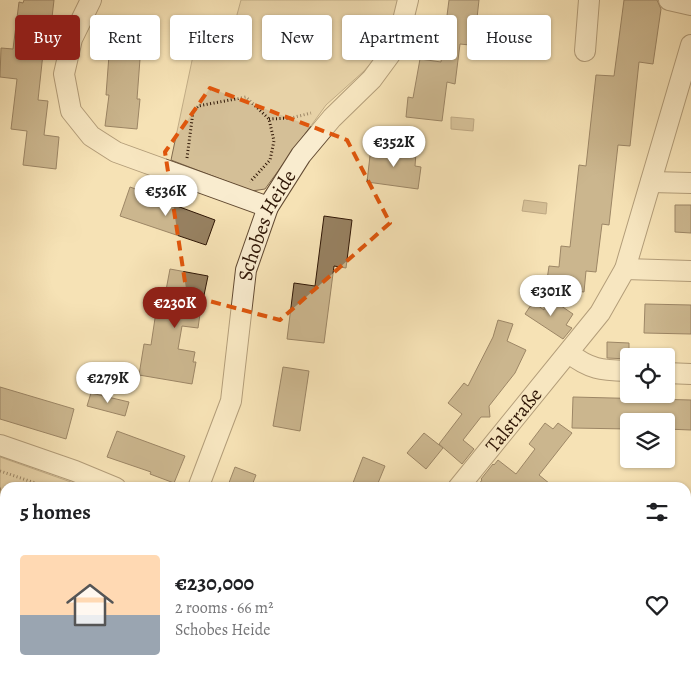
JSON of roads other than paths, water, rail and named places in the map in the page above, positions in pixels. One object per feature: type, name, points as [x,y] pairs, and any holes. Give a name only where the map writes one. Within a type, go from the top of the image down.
[{"type":"street","points":[[91,0],[72,39],[64,74],[71,111],[91,136],[116,152],[268,206]]},
{"type":"street","name":"Schobes Heide","points":[[200,482],[231,401],[246,270],[268,206],[301,155],[332,118],[372,79],[397,45],[408,0]]},
{"type":"street","points":[[585,52],[589,0]]},
{"type":"street","points":[[669,0],[691,5]]},
{"type":"street","name":"Talstraße","points":[[463,482],[600,313],[626,269],[691,45]]},
{"type":"street","points":[[651,182],[691,183]]},
{"type":"street","points":[[626,269],[691,270]]},
{"type":"street","points":[[569,353],[581,363],[601,370],[620,371]]},
{"type":"street","points":[[675,373],[691,374]]},
{"type":"street","points":[[0,446],[75,471],[102,482]]}]
